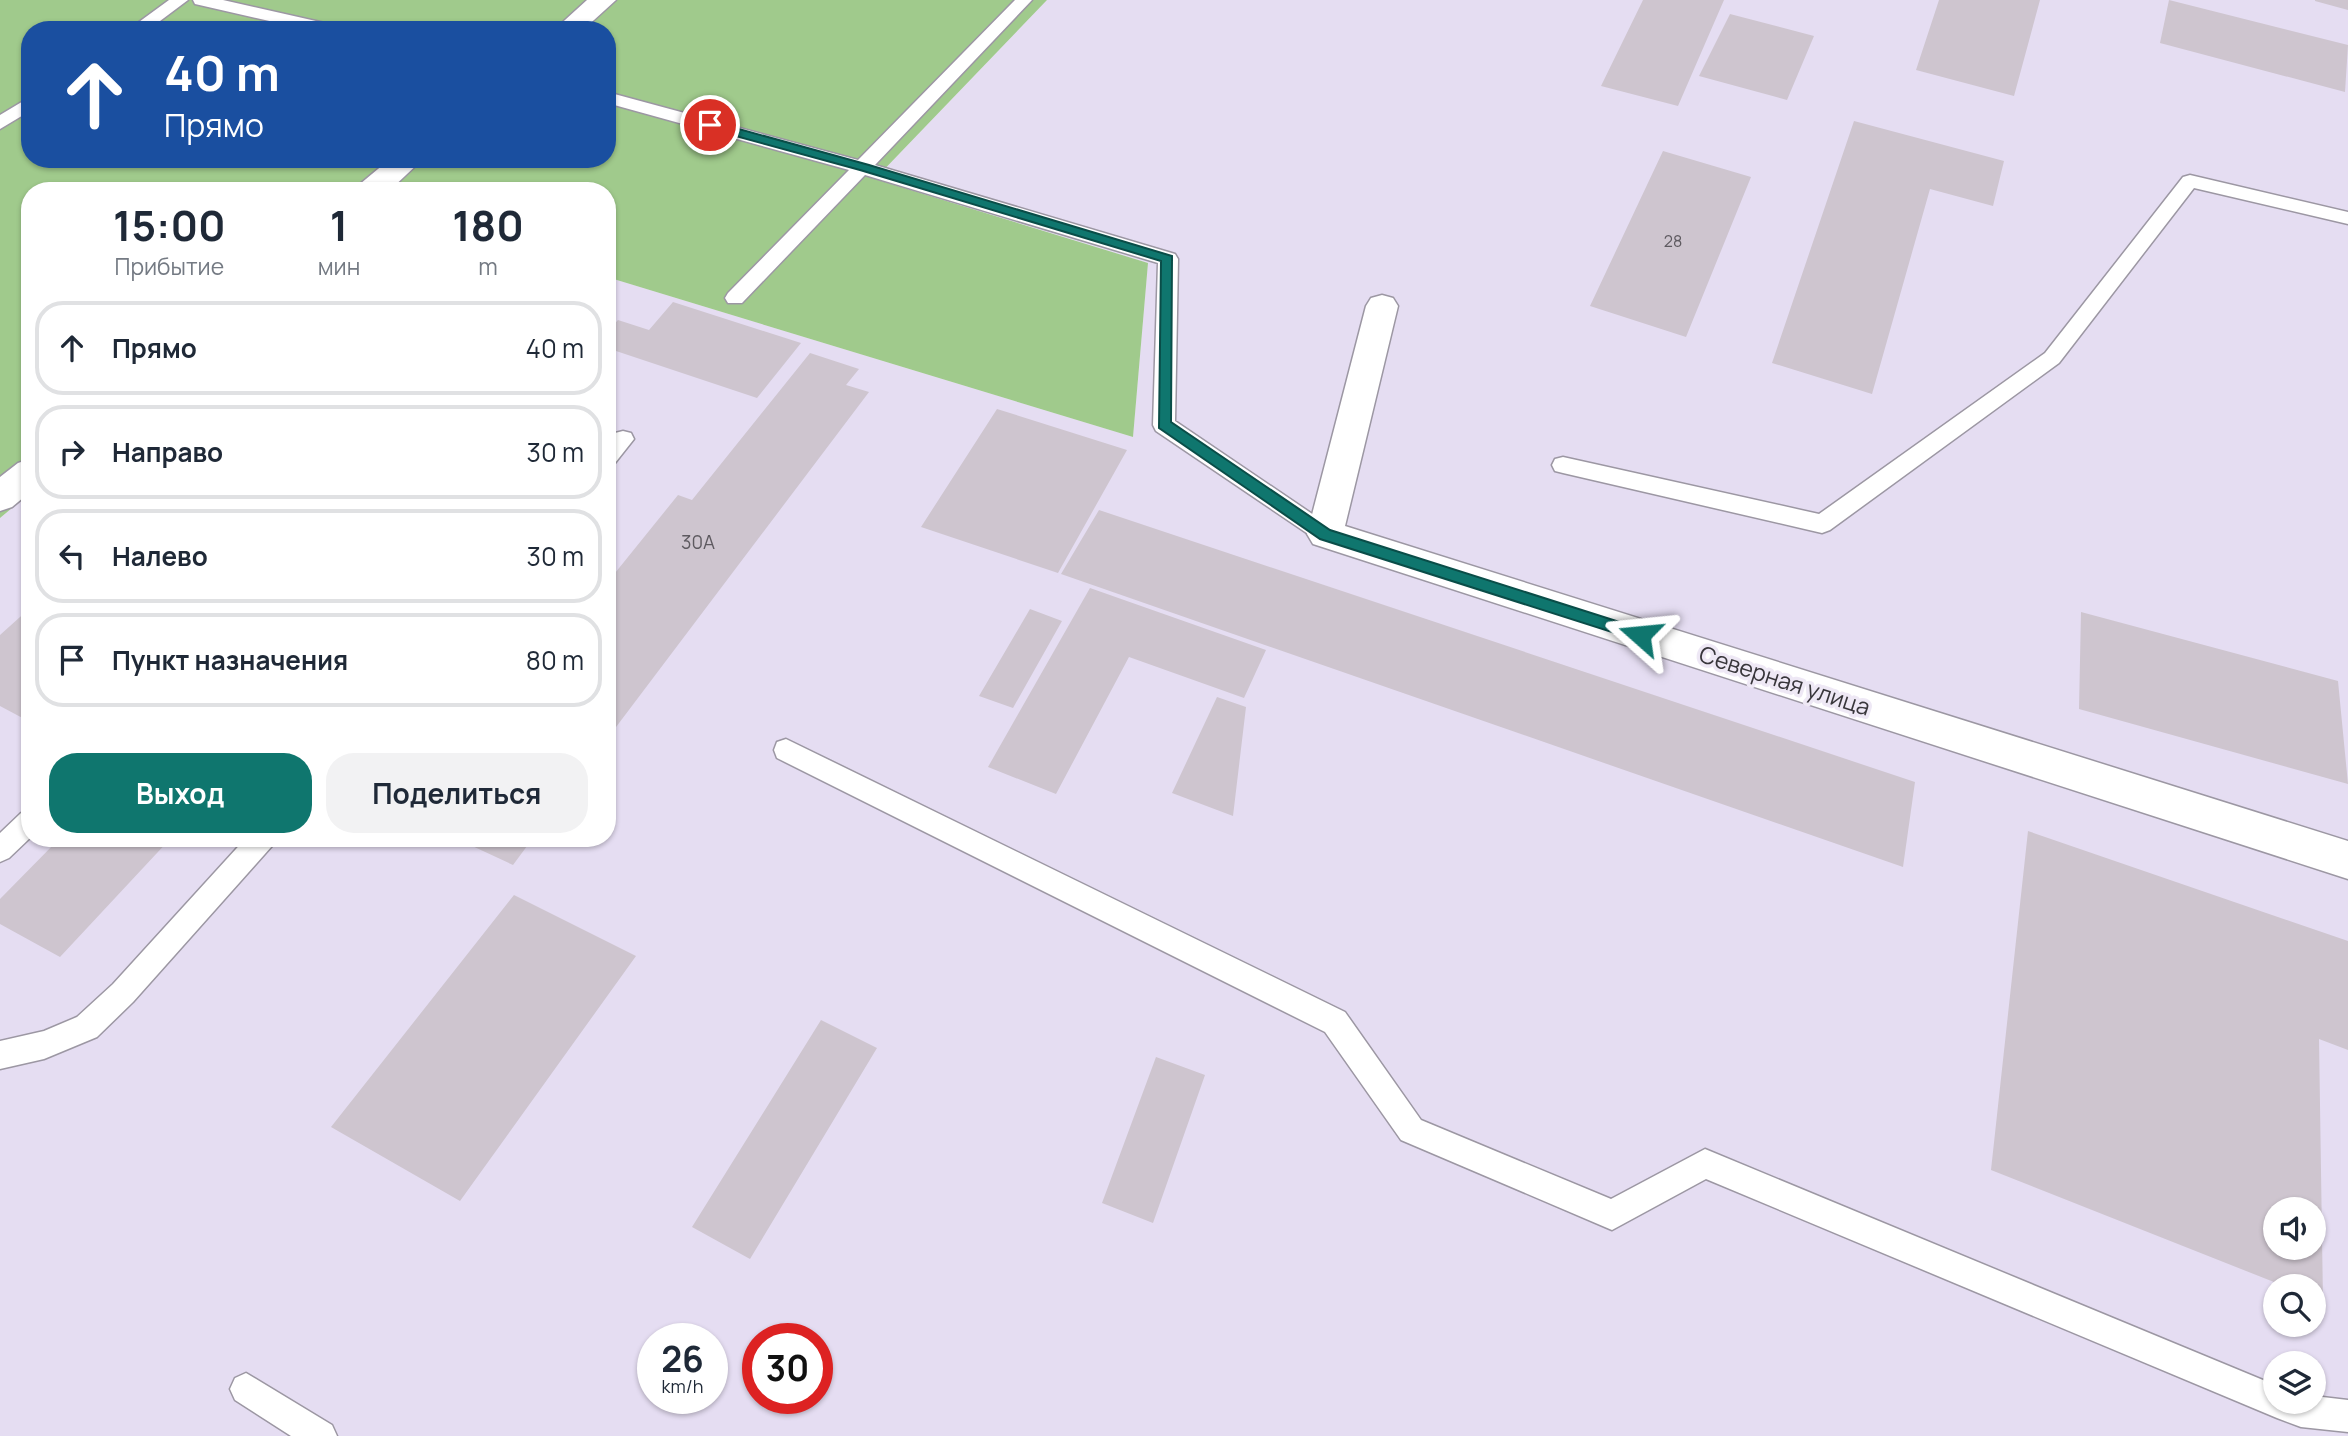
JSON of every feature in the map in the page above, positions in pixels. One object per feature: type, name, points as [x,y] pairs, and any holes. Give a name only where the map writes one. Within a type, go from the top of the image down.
[{"type":"street","points":[[577,21],[603,0]]},
{"type":"street","points":[[381,182],[398,168]]},
{"type":"street","points":[[1325,534],[1382,306]]},
{"type":"street","points":[[0,497],[21,480]]},
{"type":"street","name":"Северная улица","points":[[1325,534],[2348,860]]},
{"type":"lane","points":[[149,21],[180,0]]},
{"type":"lane","points":[[201,0],[293,21]]},
{"type":"lane","points":[[735,298],[864,168],[1024,0]]},
{"type":"lane","points":[[616,99],[864,168],[1168,259],[1164,425],[1325,534]]},
{"type":"lane","points":[[0,123],[21,108]]},
{"type":"lane","points":[[1563,465],[1822,524],[2052,358],[2190,181],[2348,218]]},
{"type":"lane","points":[[616,447],[623,439]]},
{"type":"lane","points":[[786,750],[1335,1022],[1411,1130],[1612,1215],[1705,1164],[2263,1396]]},
{"type":"lane","points":[[0,850],[21,830]]},
{"type":"lane","points":[[0,1055],[44,1045],[87,1027],[122,993],[255,847]]},
{"type":"lane","points":[[246,1389],[321,1436]]},
{"type":"lane","points":[[2324,1414],[2348,1416]]},
{"type":"shaded area","points":[[1047,0],[2348,0],[2348,1436],[0,1436],[0,518],[21,500],[21,847],[616,847],[616,280],[1133,437],[1148,263],[875,179]]},
{"type":"green space","points":[[0,0],[1047,0],[875,179],[1148,263],[1133,437],[616,280],[616,182],[21,182],[21,500],[0,518]]},
{"type":"building","points":[[1643,0],[1724,0],[1678,106],[1601,86]]},
{"type":"building","points":[[1939,0],[2040,0],[2014,96],[1916,70]]},
{"type":"building","points":[[2169,0],[2348,45],[2345,92],[2160,43]]},
{"type":"building","points":[[2315,0],[2348,0],[2348,10],[2315,1]]},
{"type":"building","points":[[1730,14],[1814,36],[1787,100],[1699,76]]},
{"type":"building","points":[[1854,121],[2004,161],[1993,206],[1930,189],[1872,394],[1772,363]]},
{"type":"building","points":[[1663,151],[1751,177],[1686,337],[1590,306]]},
{"type":"building","points":[[673,302],[801,343],[757,398],[616,351],[618,320],[649,330]]},
{"type":"building","points":[[810,353],[859,369],[846,385],[869,392],[616,727],[616,572],[678,495],[692,500]]},
{"type":"building","points":[[997,409],[1127,450],[1058,573],[921,527]]},
{"type":"building","points":[[1099,510],[1915,782],[1903,867],[1061,574]]},
{"type":"building","points":[[1090,588],[1266,650],[1244,698],[1129,657],[1056,794],[988,767]]},
{"type":"building","points":[[1030,609],[1062,621],[1013,708],[979,696]]},
{"type":"building","points":[[2081,612],[2338,681],[2348,784],[2079,709]]},
{"type":"building","points":[[21,616],[21,717],[0,706],[0,635]]},
{"type":"building","points":[[1217,697],[1246,707],[1233,816],[1172,793]]},
{"type":"building","points":[[2028,831],[2348,941],[2348,1050],[2319,1039],[2321,1197],[2263,1197],[2263,1260],[2322,1260],[2323,1274],[2263,1274],[2263,1278],[1991,1170]]},
{"type":"building","points":[[51,847],[163,847],[60,957],[0,924],[0,899]]},
{"type":"building","points":[[474,847],[526,847],[513,865]]},
{"type":"building","points":[[514,895],[636,956],[460,1201],[331,1127]]},
{"type":"building","points":[[821,1020],[877,1048],[750,1259],[692,1227]]},
{"type":"building","points":[[1156,1057],[1205,1075],[1153,1223],[1102,1203]]},
{"type":"route","points":[[710,125],[1168,259],[1164,425],[1325,534],[1640,635]]}]
